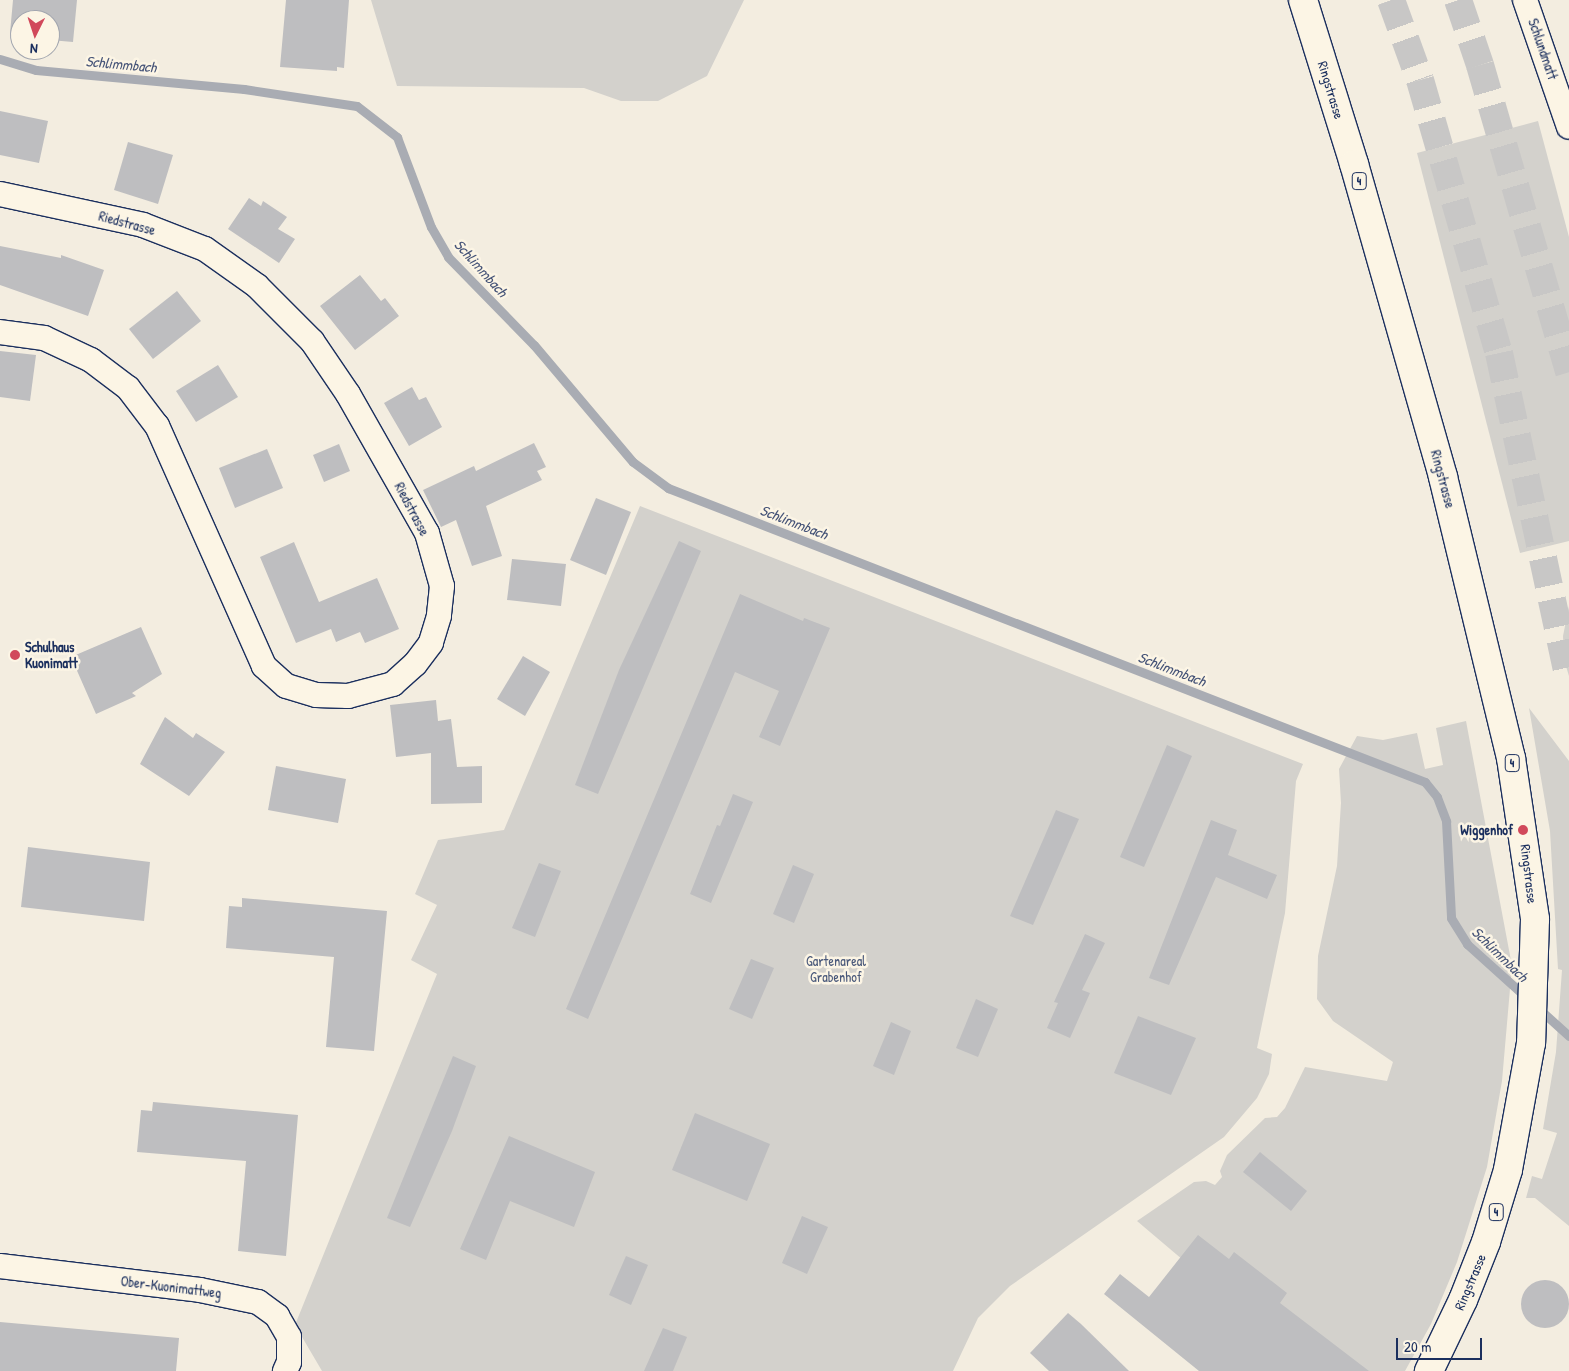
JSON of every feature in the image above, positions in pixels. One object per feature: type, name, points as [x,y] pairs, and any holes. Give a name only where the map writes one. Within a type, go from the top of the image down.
[{"type":"main road","name":"Ringstrasse","points":[[1303,0],[1354,164],[1448,496],[1518,791],[1535,918],[1536,968],[1531,1043],[1520,1119],[1498,1206],[1463,1300],[1429,1371]]},
{"type":"street","name":"Schlundmatt","points":[[1525,0],[1569,127]]},
{"type":"street","name":"Riedstrasse","points":[[0,194],[143,226],[206,249],[257,286],[312,341],[348,394],[427,533],[442,586],[439,616],[431,643],[415,664],[394,684],[348,696],[316,695],[286,686],[264,666],[157,426],[128,388],[90,360],[44,338],[0,332]]},
{"type":"street","name":"Ober-Kuonimattweg","points":[[0,1266],[200,1290],[258,1302],[277,1316],[289,1337],[290,1362],[285,1371]]},
{"type":"green space","points":[[371,0],[744,0],[707,76],[658,101],[621,101],[584,88],[397,86]]},
{"type":"green space","points":[[1538,121],[1569,237],[1569,541],[1520,553],[1417,153]]},
{"type":"green space","name":"Gartenareal Grabenhof","points":[[640,506],[1303,764],[1296,781],[1285,913],[1257,1048],[1272,1054],[1269,1074],[1257,1098],[1224,1137],[1010,1286],[978,1318],[953,1371],[322,1371],[295,1325],[437,974],[411,960],[437,905],[415,894],[438,840],[504,830]]},
{"type":"green space","points":[[1569,606],[1569,676],[1564,660],[1563,636]]},
{"type":"green space","points":[[1529,708],[1569,761],[1569,1226],[1535,1198],[1526,1198],[1532,1176],[1542,1179],[1557,1133],[1543,1129],[1556,1052],[1562,970],[1558,969],[1550,831]]},
{"type":"green space","points":[[1466,721],[1512,966],[1502,1081],[1487,1167],[1457,1262],[1431,1324],[1405,1371],[1314,1371],[1137,1221],[1194,1182],[1206,1181],[1215,1185],[1222,1177],[1220,1171],[1227,1155],[1265,1118],[1277,1117],[1285,1108],[1305,1067],[1387,1081],[1393,1062],[1333,1021],[1317,999],[1318,956],[1337,866],[1341,803],[1339,769],[1357,736],[1383,740],[1417,733],[1425,769],[1443,765],[1436,728]]},
{"type":"building","points":[[13,0],[77,0],[73,42],[60,41],[60,10],[12,10]]},
{"type":"building","points":[[286,0],[349,0],[344,68],[337,67],[337,71],[280,67]]},
{"type":"building","points":[[0,111],[48,121],[39,163],[0,155]]},
{"type":"building","points":[[128,142],[173,155],[158,204],[114,190]]},
{"type":"building","points":[[249,198],[261,206],[263,201],[287,217],[278,229],[295,239],[279,263],[228,229]]},
{"type":"building","points":[[0,246],[61,258],[61,255],[104,270],[88,316],[0,285]]},
{"type":"building","points":[[360,275],[381,301],[385,298],[399,316],[355,350],[320,306]]},
{"type":"building","points":[[177,291],[201,321],[153,359],[129,329]]},
{"type":"building","points":[[0,351],[36,355],[30,401],[0,397]]},
{"type":"building","points":[[218,365],[238,397],[196,422],[176,391]]},
{"type":"building","points":[[412,387],[419,400],[426,397],[442,427],[409,446],[384,403]]},
{"type":"building","points":[[534,443],[546,467],[537,471],[542,480],[486,506],[502,556],[472,566],[456,520],[441,527],[423,490],[474,466],[476,471]]},
{"type":"building","points":[[339,444],[350,471],[324,482],[313,455]]},
{"type":"building","points":[[267,449],[283,488],[235,508],[219,468]]},
{"type":"building","points":[[596,498],[631,512],[606,575],[570,560]]},
{"type":"building","points":[[679,541],[701,551],[598,794],[575,785],[619,670]]},
{"type":"building","points":[[294,542],[319,602],[377,578],[399,629],[365,643],[360,632],[336,642],[331,629],[296,643],[260,557]]},
{"type":"building","points":[[512,559],[566,564],[561,606],[507,600]]},
{"type":"building","points":[[740,594],[803,621],[804,618],[830,628],[780,746],[759,737],[779,691],[735,672],[588,1019],[566,1009]]},
{"type":"building","points":[[141,627],[162,674],[132,693],[136,696],[96,714],[71,657]]},
{"type":"building","points":[[523,656],[550,672],[525,716],[497,699]]},
{"type":"building","points":[[436,700],[438,721],[451,719],[457,767],[482,766],[482,803],[431,804],[431,753],[396,757],[390,705]]},
{"type":"building","points":[[165,717],[193,738],[196,733],[225,752],[189,796],[140,764]]},
{"type":"building","points":[[1167,745],[1192,756],[1144,867],[1120,857]]},
{"type":"building","points":[[276,766],[346,779],[338,823],[268,810]]},
{"type":"building","points":[[733,794],[753,802],[711,903],[690,894],[717,825],[720,826]]},
{"type":"building","points":[[1056,810],[1079,819],[1033,925],[1010,916]]},
{"type":"building","points":[[1211,820],[1237,830],[1228,855],[1277,875],[1267,899],[1216,877],[1169,985],[1149,978]]},
{"type":"building","points":[[28,847],[150,862],[144,921],[21,907]]},
{"type":"building","points":[[539,863],[561,871],[535,937],[512,928]]},
{"type":"building","points":[[793,865],[814,874],[794,923],[773,914]]},
{"type":"building","points":[[242,898],[387,911],[374,1051],[326,1047],[334,957],[226,948],[229,906],[242,907]]},
{"type":"building","points":[[1085,934],[1105,943],[1082,990],[1090,993],[1070,1038],[1047,1028],[1058,1003],[1054,1002]]},
{"type":"building","points":[[751,959],[774,968],[752,1019],[729,1009]]},
{"type":"building","points":[[976,999],[998,1009],[978,1057],[956,1048]]},
{"type":"building","points":[[1138,1016],[1196,1038],[1171,1095],[1114,1073]]},
{"type":"building","points":[[891,1022],[911,1031],[894,1075],[873,1066]]},
{"type":"building","points":[[453,1056],[476,1066],[452,1131],[410,1227],[387,1218]]},
{"type":"building","points":[[153,1102],[298,1115],[286,1256],[238,1251],[246,1161],[137,1152],[141,1110],[152,1111]]},
{"type":"building","points":[[695,1113],[770,1144],[747,1201],[672,1170]]},
{"type":"building","points":[[509,1136],[595,1172],[574,1227],[510,1201],[486,1260],[460,1249]]},
{"type":"building","points":[[1260,1152],[1307,1191],[1291,1211],[1243,1172]]},
{"type":"building","points":[[802,1216],[828,1227],[807,1274],[782,1263]]},
{"type":"building","points":[[1198,1235],[1229,1259],[1234,1252],[1287,1293],[1280,1303],[1369,1371],[1199,1371],[1104,1294],[1120,1274],[1149,1297]]},
{"type":"building","points":[[626,1256],[648,1265],[631,1305],[609,1295]]},
{"type":"building","points":[[1540,1280],[1550,1280],[1559,1284],[1565,1290],[1568,1295],[1568,1313],[1559,1324],[1550,1328],[1540,1328],[1531,1324],[1525,1318],[1521,1309],[1521,1299],[1525,1290],[1531,1284]]},
{"type":"building","points":[[1068,1313],[1129,1371],[1049,1371],[1030,1353]]},
{"type":"building","points":[[0,1322],[179,1338],[176,1371],[0,1371]]},
{"type":"building","points":[[663,1328],[687,1337],[673,1371],[644,1371]]},
{"type":"waterway","name":"Schlimmbach","points":[[0,59],[36,70],[244,89],[357,106],[397,137],[431,227],[448,257],[534,345],[633,462],[668,488],[1425,782],[1437,797],[1446,821],[1451,918],[1467,944],[1528,999]]},
{"type":"waterway","name":"Schlimmbach","points":[[1538,1008],[1569,1036]]},
{"type":"tunnel","points":[[1391,0],[1420,80],[1499,353],[1569,680]]},
{"type":"tunnel","points":[[1458,0],[1480,65],[1569,372]]},
{"type":"place","name":"Schulhaus Kuonimatt","points":[[15,655]]},
{"type":"place","name":"Wiggenhof","points":[[1523,830]]}]
